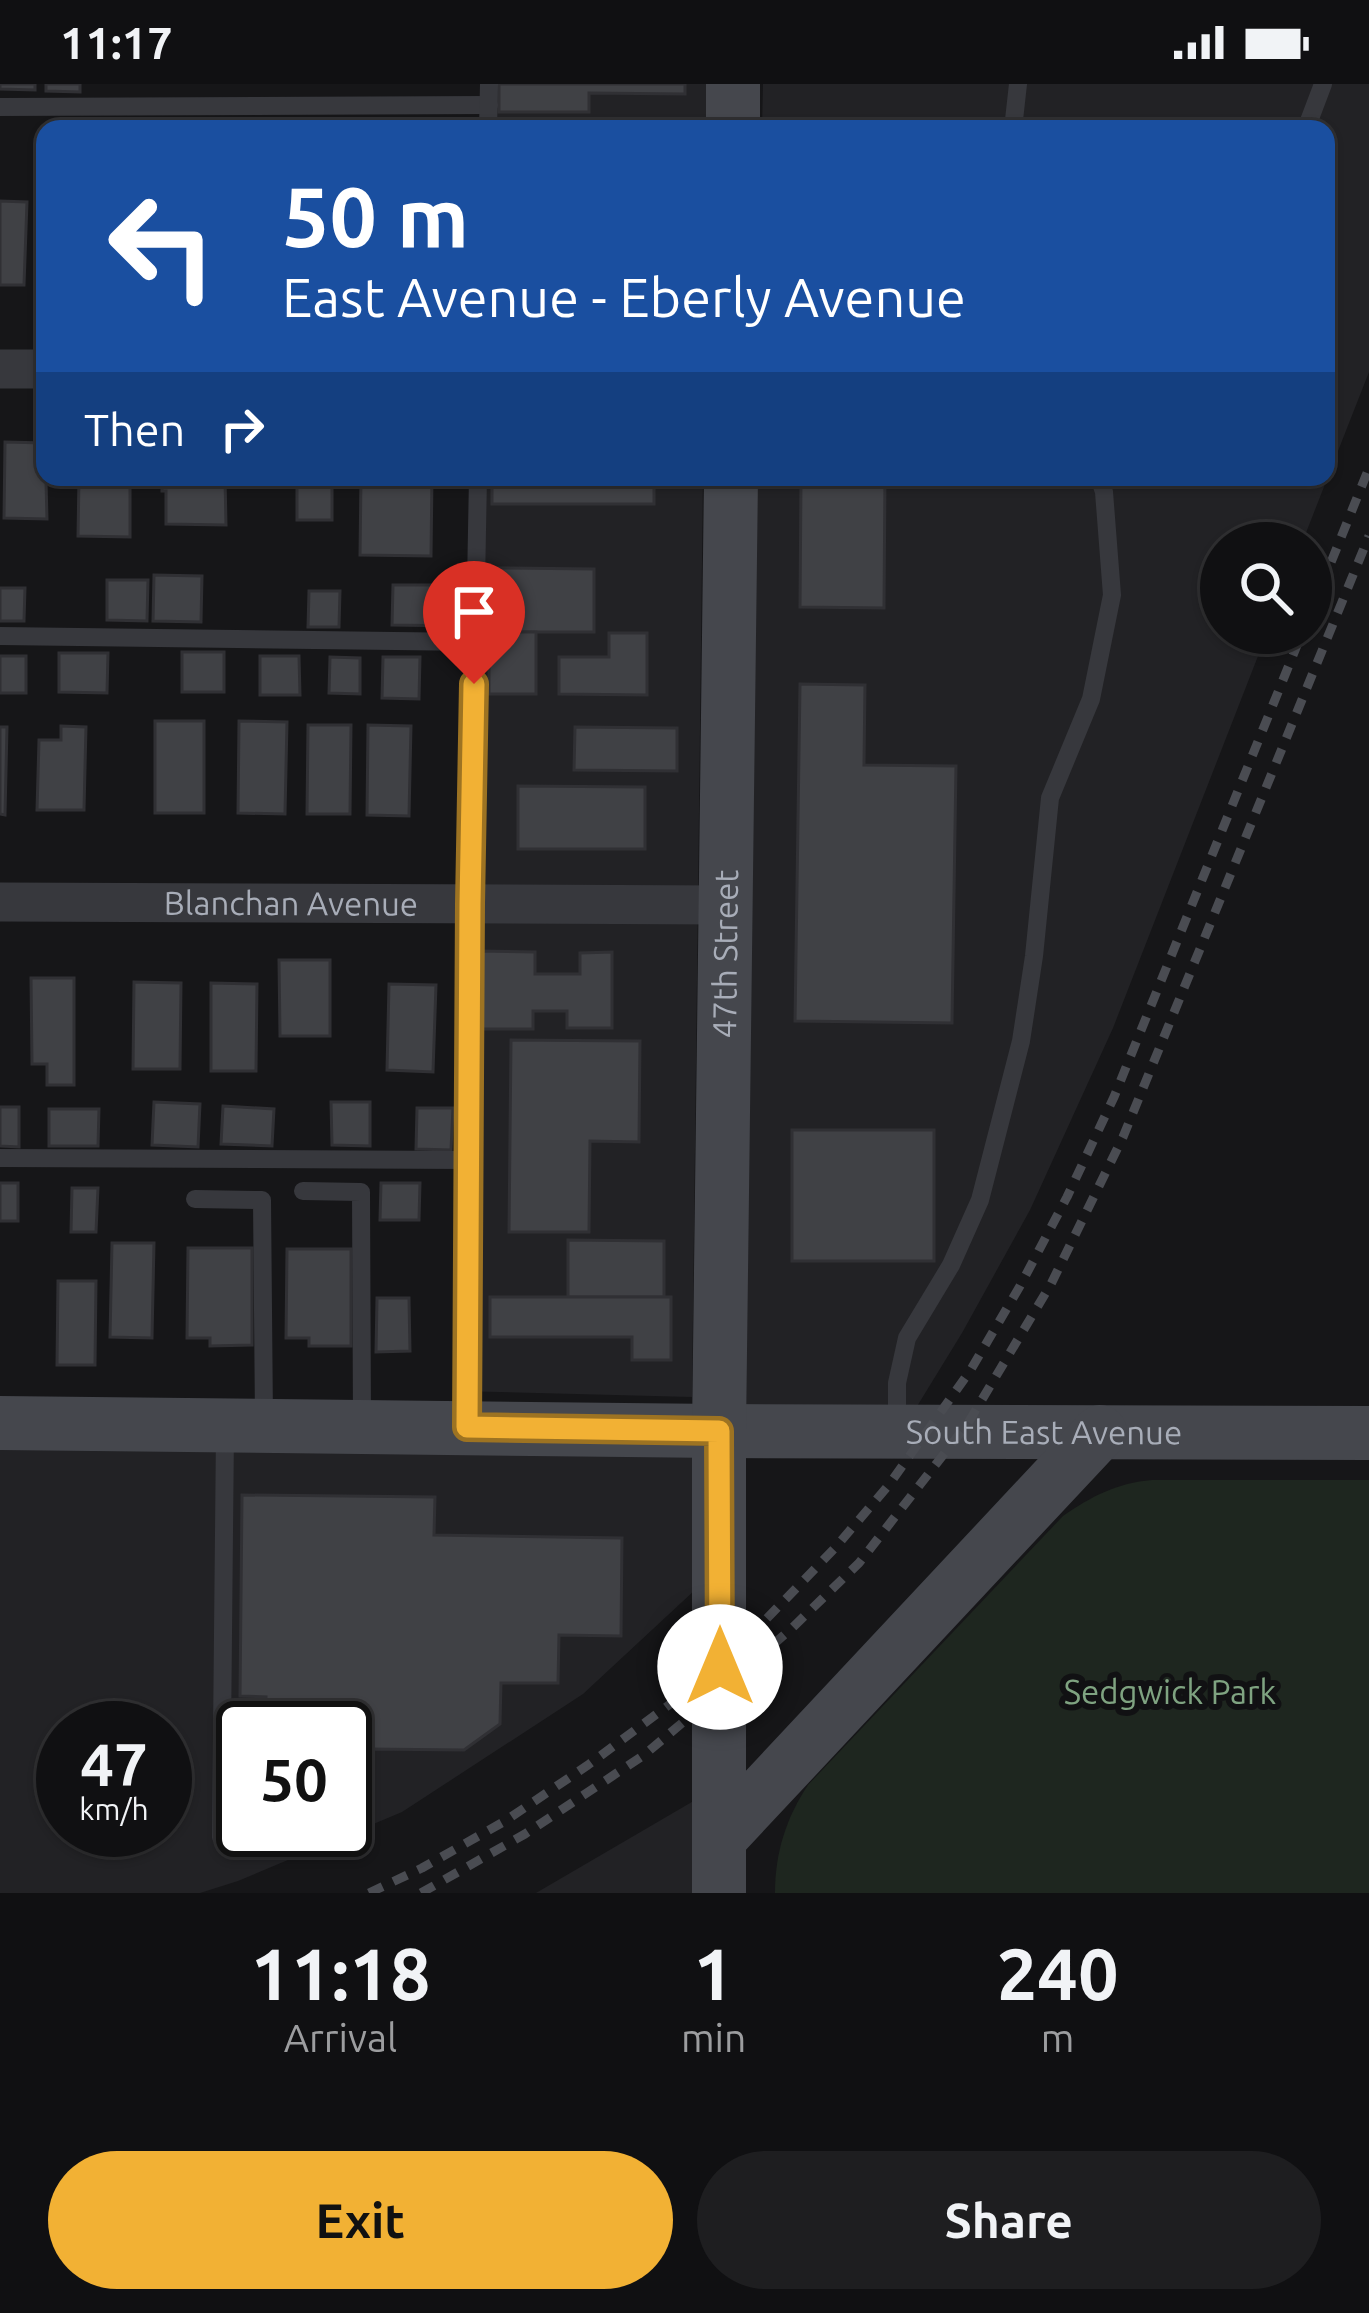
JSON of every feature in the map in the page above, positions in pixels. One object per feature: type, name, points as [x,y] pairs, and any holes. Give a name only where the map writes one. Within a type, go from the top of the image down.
[{"type":"main road","points":[[733,120],[734,84]]},
{"type":"main road","name":"47th Street","points":[[719,1893],[719,1431],[731,486]]},
{"type":"main road","name":"South East Avenue","points":[[0,1423],[1369,1433]]},
{"type":"main road","points":[[719,1838],[1100,1432]]},
{"type":"street","points":[[0,369],[36,369]]},
{"type":"street","name":"Blanchan Avenue","points":[[0,902],[725,905]]},
{"type":"lane","points":[[488,120],[489,84]]},
{"type":"lane","points":[[1014,120],[1018,84]]},
{"type":"lane","points":[[1309,120],[1323,84]]},
{"type":"lane","points":[[0,107],[489,106]]},
{"type":"lane","points":[[467,1427],[478,486]]},
{"type":"lane","points":[[897,1431],[897,1383],[908,1338],[951,1265],[980,1200],[1021,1041],[1050,798],[1091,699],[1112,595],[1101,486]]},
{"type":"lane","points":[[0,636],[475,641]]},
{"type":"lane","points":[[0,1158],[468,1160]]},
{"type":"lane","points":[[303,1191],[361,1192],[362,1426]]},
{"type":"lane","points":[[195,1199],[262,1200],[229,1701]]},
{"type":"shaded area","points":[[485,84],[707,84],[706,120],[484,120]]},
{"type":"shaded area","points":[[763,84],[1369,84],[1369,372],[1335,459],[1335,120],[762,120]]},
{"type":"shaded area","points":[[477,486],[703,486],[692,1397],[457,1391]]},
{"type":"shaded area","points":[[753,486],[1324,486],[1310,522],[1200,522],[1200,654],[1259,654],[1113,1028],[1030,1210],[908,1421],[731,1419]]},
{"type":"shaded area","points":[[0,1431],[712,1438],[710,1576],[583,1694],[402,1812],[372,1825],[372,1701],[216,1701],[216,1857],[295,1857],[200,1893],[0,1893]]},
{"type":"shaded area","points":[[709,1792],[708,1893],[536,1893]]},
{"type":"green space","name":"Sedgwick Park","points":[[1152,1480],[1369,1480],[1369,1893],[775,1893],[783,1836],[808,1785],[1063,1516],[1105,1492]]},
{"type":"building","points":[[0,84],[35,84],[35,90],[0,89]]},
{"type":"building","points":[[46,84],[80,84],[80,92],[46,91]]},
{"type":"building","points":[[499,84],[685,84],[685,94],[589,93],[589,112],[499,112]]},
{"type":"building","points":[[0,201],[27,202],[24,285],[0,285]]},
{"type":"building","points":[[5,442],[36,443],[36,486],[46,486],[47,519],[4,518]]},
{"type":"building","points":[[79,486],[130,486],[130,537],[78,536]]},
{"type":"building","points":[[162,486],[225,486],[226,525],[166,524],[166,491]]},
{"type":"building","points":[[297,486],[332,486],[332,520],[297,520]]},
{"type":"building","points":[[361,486],[432,486],[431,556],[360,555]]},
{"type":"building","points":[[492,486],[654,486],[654,504],[492,504]]},
{"type":"building","points":[[801,486],[885,486],[884,608],[800,607]]},
{"type":"building","points":[[499,568],[594,569],[594,632],[499,632]]},
{"type":"building","points":[[154,575],[202,576],[201,622],[153,621]]},
{"type":"building","points":[[107,580],[148,580],[147,621],[107,620]]},
{"type":"building","points":[[393,585],[460,585],[460,626],[392,625]]},
{"type":"building","points":[[0,588],[25,588],[24,621],[0,621]]},
{"type":"building","points":[[309,591],[340,591],[339,627],[308,627]]},
{"type":"building","points":[[489,632],[536,632],[536,694],[489,694]]},
{"type":"building","points":[[609,633],[647,633],[647,695],[559,694],[559,657],[609,657]]},
{"type":"building","points":[[182,652],[224,652],[224,692],[182,692]]},
{"type":"building","points":[[59,653],[108,653],[107,693],[59,692]]},
{"type":"building","points":[[0,656],[26,656],[26,693],[0,693]]},
{"type":"building","points":[[260,656],[299,656],[300,695],[260,695]]},
{"type":"building","points":[[330,657],[360,658],[360,694],[329,693]]},
{"type":"building","points":[[383,657],[420,657],[419,699],[382,698]]},
{"type":"building","points":[[800,684],[865,685],[864,765],[956,766],[952,1023],[795,1021]]},
{"type":"building","points":[[155,721],[204,721],[204,813],[155,813]]},
{"type":"building","points":[[239,721],[287,722],[285,814],[238,813]]},
{"type":"building","points":[[308,725],[351,725],[350,814],[307,814]]},
{"type":"building","points":[[368,725],[411,726],[409,816],[367,815]]},
{"type":"building","points":[[61,726],[86,727],[84,810],[37,810],[39,740],[61,740]]},
{"type":"building","points":[[0,727],[7,727],[5,815],[0,814]]},
{"type":"building","points":[[575,727],[677,728],[677,771],[574,770]]},
{"type":"building","points":[[518,786],[645,787],[645,849],[518,849]]},
{"type":"building","points":[[479,951],[535,952],[535,974],[580,974],[580,953],[612,952],[612,1028],[567,1028],[567,1011],[533,1011],[533,1029],[480,1029]]},
{"type":"building","points":[[279,960],[330,960],[330,1036],[280,1036]]},
{"type":"building","points":[[31,978],[74,978],[74,1085],[47,1085],[47,1064],[32,1064]]},
{"type":"building","points":[[134,982],[181,983],[180,1069],[133,1069]]},
{"type":"building","points":[[211,983],[257,984],[256,1071],[211,1071]]},
{"type":"building","points":[[389,984],[436,985],[433,1072],[387,1070]]},
{"type":"building","points":[[511,1040],[640,1041],[639,1142],[590,1141],[589,1232],[509,1232]]},
{"type":"building","points":[[154,1102],[200,1104],[198,1147],[152,1145]]},
{"type":"building","points":[[331,1102],[370,1102],[370,1146],[332,1145]]},
{"type":"building","points":[[223,1106],[274,1109],[272,1146],[221,1144]]},
{"type":"building","points":[[0,1107],[19,1107],[19,1147],[0,1146]]},
{"type":"building","points":[[417,1108],[453,1108],[451,1150],[416,1149]]},
{"type":"building","points":[[49,1109],[99,1109],[98,1146],[49,1146]]},
{"type":"building","points":[[792,1130],[934,1130],[934,1261],[792,1261]]},
{"type":"building","points":[[0,1183],[18,1183],[18,1221],[0,1221]]},
{"type":"building","points":[[381,1183],[420,1183],[419,1220],[380,1220]]},
{"type":"building","points":[[72,1188],[98,1188],[96,1232],[71,1232]]},
{"type":"building","points":[[568,1240],[664,1241],[664,1297],[568,1297]]},
{"type":"building","points":[[112,1243],[154,1243],[152,1338],[110,1337]]},
{"type":"building","points":[[188,1248],[252,1248],[252,1345],[210,1346],[210,1338],[187,1338]]},
{"type":"building","points":[[287,1249],[351,1249],[351,1346],[309,1346],[309,1338],[286,1338]]},
{"type":"building","points":[[58,1281],[96,1281],[95,1365],[57,1365]]},
{"type":"building","points":[[490,1297],[671,1297],[671,1360],[632,1360],[632,1337],[490,1337]]},
{"type":"building","points":[[377,1298],[409,1298],[410,1351],[376,1352]]},
{"type":"building","points":[[242,1495],[435,1497],[434,1535],[622,1538],[621,1636],[559,1635],[558,1683],[501,1683],[500,1724],[464,1750],[372,1749],[372,1701],[266,1701],[266,1697],[240,1696]]},
{"type":"railway","points":[[1332,560],[1369,468]]},
{"type":"railway","points":[[421,1893],[525,1834],[644,1755],[707,1702],[859,1563],[968,1423],[1051,1284],[1123,1137],[1369,536]]},
{"type":"railway","points":[[369,1893],[505,1821],[720,1667],[888,1486],[970,1371],[1067,1197],[1114,1097],[1293,654]]},
{"type":"route","points":[[474,684],[467,1427],[719,1431],[720,1667]]}]
